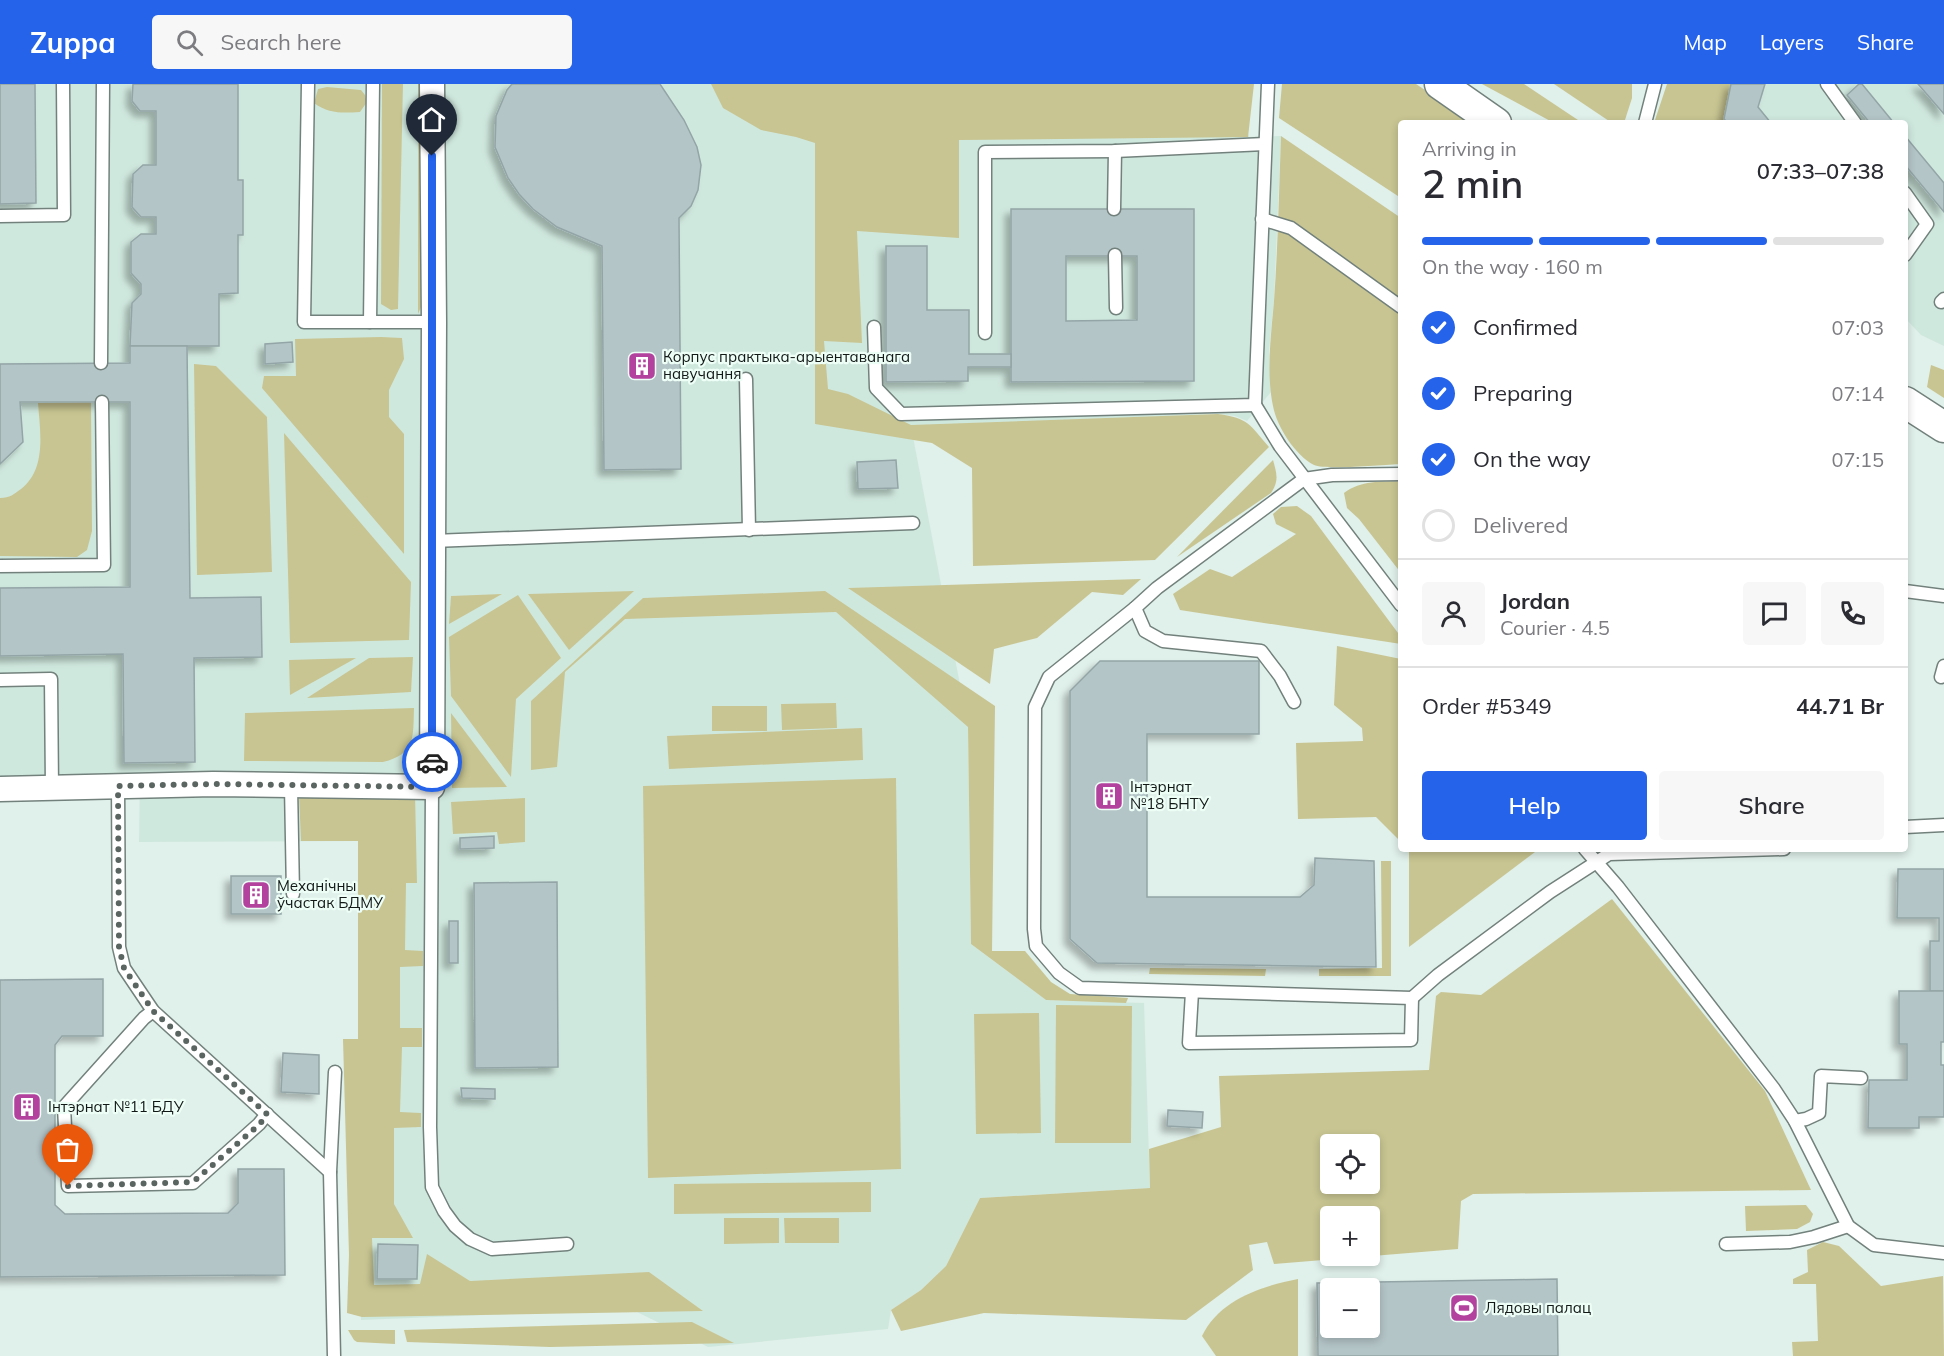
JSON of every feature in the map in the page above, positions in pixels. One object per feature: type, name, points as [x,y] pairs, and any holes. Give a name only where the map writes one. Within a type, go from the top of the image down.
[{"type":"street","points":[[0,789],[213,784],[432,787],[434,322],[432,84]]},
{"type":"street","points":[[1440,84],[1492,120]]},
{"type":"street","points":[[1908,404],[1944,427]]},
{"type":"lane","points":[[0,216],[64,215],[63,84]]},
{"type":"lane","points":[[101,363],[103,84]]},
{"type":"lane","points":[[308,84],[304,322],[434,322]]},
{"type":"lane","points":[[370,322],[373,84]]},
{"type":"lane","points":[[1268,84],[1255,405],[1280,446],[1398,601]]},
{"type":"lane","points":[[1646,120],[1655,84]]},
{"type":"lane","points":[[1827,84],[1853,120]]},
{"type":"lane","points":[[984,333],[985,152],[1115,151],[1265,144]]},
{"type":"lane","points":[[1114,209],[1115,151]]},
{"type":"lane","points":[[1908,197],[1927,224],[1908,251]]},
{"type":"lane","points":[[1262,219],[1291,228],[1398,305]]},
{"type":"lane","points":[[1114,255],[1116,308]]},
{"type":"lane","points":[[874,327],[876,388],[901,414],[1255,405]]},
{"type":"lane","points":[[747,379],[749,530]]},
{"type":"lane","points":[[0,566],[104,565],[102,402]]},
{"type":"lane","points":[[1398,474],[1332,475],[1304,478],[1157,588],[1049,677],[1035,707],[1034,929],[1036,946],[1059,973],[1080,988],[1412,998],[1438,975],[1550,892],[1609,854],[1639,852]]},
{"type":"lane","points":[[433,541],[913,523]]},
{"type":"lane","points":[[1908,591],[1944,596]]},
{"type":"lane","points":[[1135,608],[1145,630],[1163,641],[1261,651],[1280,676],[1294,702]]},
{"type":"lane","points":[[0,680],[51,679],[52,789]]},
{"type":"lane","points":[[118,786],[119,947],[124,968],[153,1011],[330,1172]]},
{"type":"lane","points":[[291,786],[293,894]]},
{"type":"lane","points":[[432,787],[430,1115],[432,1187],[444,1211],[455,1226],[470,1239],[492,1249],[567,1244]]},
{"type":"lane","points":[[1908,826],[1944,825]]},
{"type":"lane","points":[[1587,852],[1618,887],[1774,1089],[1795,1121],[1848,1226],[1874,1245],[1944,1253]]},
{"type":"lane","points":[[1192,992],[1189,1043],[1411,1040],[1412,998]]},
{"type":"lane","points":[[153,1011],[144,1018],[64,1107],[68,1186],[193,1182],[260,1124],[267,1114]]},
{"type":"lane","points":[[334,1072],[330,1172],[334,1356]]},
{"type":"lane","points":[[1795,1121],[1819,1113],[1821,1076],[1862,1078]]},
{"type":"lane","points":[[1726,1244],[1790,1242],[1848,1226]]},
{"type":"shaded area","points":[[0,84],[1215,84],[1240,102],[1249,137],[1281,136],[1274,300],[1269,351],[1271,392],[1247,421],[1235,416],[1218,414],[911,426],[968,727],[971,944],[1046,1000],[1144,1003],[1150,1188],[980,1198],[946,1266],[921,1290],[891,1310],[888,1329],[708,1347],[631,1309],[361,1320],[358,841],[139,842],[140,774],[0,776]]},
{"type":"shaded area","points":[[382,84],[403,84],[398,309],[391,310],[381,304]]},
{"type":"shaded area","points":[[418,84],[423,84],[424,300],[418,314]]},
{"type":"shaded area","points":[[711,84],[1254,84],[1248,137],[959,140],[959,238],[857,231],[862,343],[824,341],[828,389],[848,394],[911,425],[1218,414],[1243,420],[1269,447],[1155,560],[973,566],[972,468],[932,443],[815,424],[815,143],[761,130],[723,108]]},
{"type":"shaded area","points":[[1282,84],[1416,84],[1470,120],[1398,120],[1398,196],[1279,118]]},
{"type":"shaded area","points":[[1482,84],[1524,84],[1578,120],[1548,120]]},
{"type":"shaded area","points":[[1554,84],[1632,84],[1632,98],[1625,120],[1608,120]]},
{"type":"shaded area","points":[[1667,84],[1731,84],[1725,120],[1655,120]]},
{"type":"shaded area","points":[[1731,84],[1944,84],[1944,346],[1921,335],[1908,321],[1908,120],[1724,119]]},
{"type":"shaded area","points":[[327,87],[361,90],[367,102],[360,112],[330,111],[314,103],[318,89]]},
{"type":"shaded area","points":[[1281,136],[1398,216],[1398,464],[1342,467],[1314,465],[1300,455],[1283,431],[1273,406],[1269,367]]},
{"type":"shaded area","points":[[402,338],[404,359],[389,390],[389,417],[404,434],[404,554],[262,388],[264,376],[296,376],[295,339]]},
{"type":"shaded area","points":[[194,364],[216,366],[267,417],[272,572],[197,575]]},
{"type":"shaded area","points":[[1931,365],[1944,370],[1944,398],[1927,387]]},
{"type":"shaded area","points":[[91,402],[92,531],[87,550],[77,557],[0,556],[0,498],[14,494],[21,489],[35,471],[40,449],[38,403]]},
{"type":"shaded area","points":[[284,433],[411,582],[409,640],[290,643]]},
{"type":"shaded area","points":[[1273,460],[1276,477],[1271,493],[1177,557]]},
{"type":"shaded area","points":[[1398,481],[1398,569],[1359,519],[1347,508],[1344,493],[1357,486]]},
{"type":"shaded area","points":[[1297,506],[1311,516],[1398,633],[1398,644],[1180,610],[1173,594],[1210,569],[1232,577],[1296,534],[1276,524],[1273,514],[1281,507]]},
{"type":"shaded area","points":[[1141,579],[1123,595],[1092,592],[1037,638],[994,649],[990,684],[848,588]]},
{"type":"shaded area","points":[[634,591],[569,650],[528,594]]},
{"type":"shaded area","points":[[825,591],[995,706],[992,951],[1025,951],[1051,982],[1070,994],[1128,998],[1126,1003],[1046,1000],[971,944],[968,727],[836,612],[625,619],[565,672],[557,767],[531,770],[531,701],[643,598]]},
{"type":"shaded area","points":[[502,594],[449,624],[451,596]]},
{"type":"shaded area","points":[[518,595],[561,658],[516,699],[511,777],[451,696],[449,637]]},
{"type":"shaded area","points":[[1337,646],[1398,658],[1398,839],[1376,817],[1298,819],[1296,743],[1363,741],[1362,728],[1334,705]]},
{"type":"shaded area","points":[[413,657],[411,692],[307,698],[369,658]]},
{"type":"shaded area","points":[[356,658],[290,695],[289,660]]},
{"type":"shaded area","points":[[836,703],[837,728],[782,730],[781,704]]},
{"type":"shaded area","points":[[712,706],[767,706],[767,731],[712,731]]},
{"type":"shaded area","points":[[414,708],[410,743],[402,754],[394,759],[383,762],[244,761],[245,713]]},
{"type":"shaded area","points":[[451,713],[507,787],[452,788]]},
{"type":"shaded area","points":[[862,728],[863,760],[669,769],[667,736]]},
{"type":"shaded area","points":[[896,778],[901,1169],[648,1178],[643,786]]},
{"type":"shaded area","points":[[415,793],[417,883],[406,883],[405,950],[423,951],[423,966],[400,967],[400,1028],[422,1028],[422,1047],[402,1047],[400,1112],[421,1113],[421,1127],[394,1128],[394,1204],[413,1238],[372,1238],[374,1285],[420,1284],[427,1254],[470,1281],[649,1272],[703,1311],[362,1317],[347,1313],[349,1255],[343,1039],[358,1039],[358,841],[301,841],[299,795]]},
{"type":"shaded area","points":[[525,798],[525,842],[499,844],[497,832],[453,834],[451,802]]},
{"type":"shaded area","points":[[1409,852],[1535,852],[1409,947]]},
{"type":"shaded area","points":[[1381,861],[1391,861],[1391,976],[1319,976],[1319,969],[1382,968]]},
{"type":"shaded area","points":[[1612,899],[1765,1091],[1811,1190],[1473,1194],[1461,1201],[1458,1249],[1380,1255],[1380,1206],[1320,1206],[1320,1260],[1274,1264],[1267,1242],[1249,1245],[1253,1270],[1186,1320],[984,1313],[901,1331],[891,1310],[921,1290],[946,1266],[980,1198],[1150,1188],[1149,1149],[1221,1127],[1219,1076],[1429,1070],[1436,996],[1441,992],[1481,995]]},
{"type":"shaded area","points":[[1150,968],[1266,969],[1265,976],[1149,974]]},
{"type":"shaded area","points":[[1056,1005],[1132,1006],[1131,1143],[1055,1143]]},
{"type":"shaded area","points":[[1039,1013],[1041,1133],[976,1134],[974,1014]]},
{"type":"shaded area","points":[[871,1182],[871,1212],[674,1214],[674,1184]]},
{"type":"shaded area","points":[[1806,1205],[1813,1214],[1810,1222],[1797,1229],[1746,1231],[1745,1206]]},
{"type":"shaded area","points":[[724,1218],[779,1218],[779,1243],[724,1244]]},
{"type":"shaded area","points":[[784,1218],[839,1218],[839,1243],[785,1243]]},
{"type":"shaded area","points":[[1823,1242],[1839,1246],[1881,1286],[1943,1276],[1944,1356],[1793,1356],[1792,1342],[1818,1341],[1816,1284],[1793,1284],[1793,1279],[1808,1272],[1807,1250]]},
{"type":"shaded area","points":[[1298,1279],[1298,1356],[1216,1356],[1202,1336],[1219,1313],[1242,1297],[1270,1286]]},
{"type":"shaded area","points":[[692,1322],[734,1343],[550,1347],[407,1342],[404,1330]]},
{"type":"shaded area","points":[[348,1330],[395,1330],[395,1344],[357,1342]]},
{"type":"building","points":[[0,84],[35,84],[36,203],[0,204]]},
{"type":"building","points":[[133,84],[238,84],[238,180],[243,180],[243,235],[238,235],[238,293],[219,294],[219,346],[130,346],[132,303],[141,294],[141,284],[131,273],[131,242],[141,234],[156,234],[156,217],[141,217],[132,207],[133,174],[143,165],[156,165],[156,111],[140,111],[132,101]]},
{"type":"building","name":"Корпус практыка-арыентаванага навучання","points":[[512,84],[660,84],[684,120],[697,147],[701,165],[698,190],[691,206],[679,218],[681,469],[604,470],[602,246],[557,227],[533,209],[508,178],[495,147],[496,116]]},
{"type":"building","points":[[1731,84],[1765,84],[1758,107],[1769,120],[1724,119]]},
{"type":"building","points":[[1862,84],[1892,120],[1868,120],[1847,95]]},
{"type":"building","points":[[1918,84],[1944,84],[1944,114]]},
{"type":"building","points":[[1908,140],[1944,183],[1944,212],[1908,169]]},
{"type":"building","points":[[1011,209],[1194,209],[1194,381],[1011,382]],"holes":[[[1066,256],[1137,256],[1137,320],[1066,321]]]},
{"type":"building","points":[[886,246],[927,246],[927,310],[969,310],[969,354],[1011,354],[1011,367],[968,367],[968,381],[886,382]]},
{"type":"building","points":[[292,342],[293,362],[265,364],[265,344]]},
{"type":"building","points":[[130,346],[187,346],[190,598],[261,597],[262,657],[194,658],[195,762],[124,763],[123,654],[0,656],[0,588],[130,587],[130,402],[20,402],[23,442],[0,464],[0,364],[130,363]]},
{"type":"building","points":[[896,460],[898,488],[858,489],[857,462]]},
{"type":"building","name":"Інтэрнат №18 БНТУ","points":[[1100,661],[1259,661],[1259,734],[1147,734],[1147,897],[1300,897],[1314,885],[1315,858],[1374,861],[1376,967],[1097,963],[1070,939],[1070,691]]},
{"type":"building","points":[[494,836],[494,848],[460,849],[460,838]]},
{"type":"building","points":[[1898,869],[1944,869],[1944,991],[1930,991],[1930,941],[1939,941],[1939,918],[1897,918]]},
{"type":"building","name":"Механічны ўчастак БДМУ","points":[[231,876],[281,876],[281,914],[231,914]]},
{"type":"building","points":[[557,882],[558,1067],[475,1068],[474,883]]},
{"type":"building","points":[[449,921],[458,921],[458,963],[449,963]]},
{"type":"building","name":"Інтэрнат №11 БДУ","points":[[103,979],[103,1036],[62,1036],[55,1045],[55,1205],[65,1214],[228,1213],[238,1203],[238,1169],[284,1169],[285,1275],[0,1277],[0,980]]},
{"type":"building","points":[[1899,991],[1944,991],[1944,1042],[1941,1042],[1941,1065],[1944,1065],[1944,1117],[1919,1117],[1919,1128],[1868,1128],[1869,1080],[1907,1080],[1907,1044],[1899,1044]]},
{"type":"building","points":[[283,1053],[319,1055],[319,1094],[281,1092]]},
{"type":"building","points":[[461,1088],[495,1089],[495,1099],[462,1098]]},
{"type":"building","points":[[1168,1110],[1203,1112],[1202,1128],[1167,1126]]},
{"type":"building","points":[[378,1244],[418,1245],[417,1279],[377,1279]]},
{"type":"building","name":"Лядовы палац","points":[[1557,1279],[1558,1356],[1318,1356],[1317,1283],[1320,1283],[1320,1338],[1380,1338],[1380,1282]]},
{"type":"way so far","points":[[68,1186],[193,1182],[260,1124],[267,1114],[153,1011],[124,968],[119,947],[118,786],[213,784],[432,787],[432,762]]},
{"type":"place","name":"Корпус практыка-арыентаванага навучання","points":[[642,366]]},
{"type":"place","name":"Інтэрнат №18 БНТУ","points":[[1109,796]]},
{"type":"place","name":"Механічны ўчастак БДМУ","points":[[256,895]]},
{"type":"place","name":"Інтэрнат №11 БДУ","points":[[27,1107]]},
{"type":"place","name":"Лядовы палац","points":[[1464,1308]]},
{"type":"route","points":[[432,156],[434,322],[432,762]]}]
